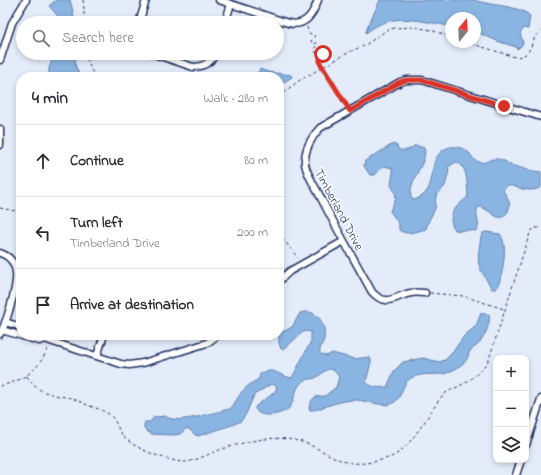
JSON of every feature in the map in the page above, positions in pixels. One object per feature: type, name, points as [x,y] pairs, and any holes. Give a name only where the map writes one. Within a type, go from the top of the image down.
[{"type":"street","points":[[16,16],[26,0]]},
{"type":"street","points":[[141,16],[146,0]]},
{"type":"street","points":[[219,0],[268,16]]},
{"type":"street","points":[[284,21],[298,24],[306,21],[313,13],[318,0]]},
{"type":"street","points":[[227,16],[231,4]]},
{"type":"street","points":[[0,60],[12,23],[16,16]]},
{"type":"street","points":[[172,60],[193,67],[197,67],[210,60]]},
{"type":"street","name":"Timberland Drive","points":[[425,293],[410,293],[392,300],[386,300],[376,296],[372,292],[344,242],[310,176],[305,163],[308,148],[315,134],[320,128],[400,82],[414,79],[422,80],[541,117]]},
{"type":"street","points":[[0,129],[0,145]]},
{"type":"street","points":[[284,276],[290,271],[344,242]]},
{"type":"street","points":[[0,253],[11,260],[16,272]]},
{"type":"street","points":[[16,285],[1,332],[16,336]]},
{"type":"street","points":[[5,322],[16,326]]},
{"type":"street","points":[[52,340],[97,356],[129,365],[143,363],[207,343],[211,340]]},
{"type":"street","points":[[97,356],[102,340]]},
{"type":"street","points":[[529,436],[541,399]]},
{"type":"street","points":[[516,475],[520,463]]},
{"type":"path","points":[[82,0],[84,16]]},
{"type":"path","points":[[306,21],[309,33],[315,36],[311,41],[312,43],[317,43],[314,50],[315,52],[322,52],[323,54],[319,61],[322,68],[350,111]]},
{"type":"path","points":[[284,92],[300,80],[353,50],[364,46],[383,33],[394,28],[418,28],[445,35]]},
{"type":"path","points":[[481,47],[515,57],[523,56],[527,54],[530,49],[535,35],[541,31]]},
{"type":"path","points":[[87,60],[92,72]]},
{"type":"path","points":[[0,208],[16,211]]},
{"type":"path","points":[[27,376],[37,389],[60,397],[77,400],[108,413],[122,434],[134,445],[140,449],[173,460],[187,462],[232,446],[260,440],[287,438],[314,446],[342,460],[356,463],[367,463],[392,456],[405,448],[443,395],[463,384],[484,367],[489,359],[530,233],[534,228],[541,228]]},
{"type":"path","points":[[284,240],[303,264]]},
{"type":"path","points":[[425,293],[436,292],[463,296],[505,309]]},
{"type":"path","points":[[0,386],[13,383],[27,376],[43,357],[46,340]]},
{"type":"water","points":[[56,0],[70,0],[73,16],[58,16],[49,6]]},
{"type":"water","points":[[380,0],[474,0],[520,10],[530,16],[528,29],[524,28],[520,33],[523,43],[517,49],[516,47],[481,34],[481,12],[445,12],[445,25],[417,20],[397,20],[376,26],[366,33]]},
{"type":"water","points":[[52,60],[75,60],[75,64],[78,72],[49,72]]},
{"type":"water","points":[[260,69],[268,72],[258,72]]},
{"type":"water","points":[[284,74],[291,75],[292,77],[284,82]]},
{"type":"water","points":[[393,144],[397,146],[398,149],[403,150],[409,149],[415,145],[424,148],[424,159],[412,184],[411,198],[414,200],[422,196],[427,191],[430,185],[436,159],[442,151],[449,147],[462,148],[469,153],[474,160],[480,162],[498,159],[511,165],[541,172],[541,187],[529,190],[507,185],[503,190],[509,205],[505,216],[497,217],[486,209],[478,207],[477,230],[455,230],[451,220],[453,212],[459,204],[467,198],[468,195],[465,171],[460,164],[456,162],[448,167],[449,171],[445,186],[436,196],[435,209],[426,229],[405,233],[399,230],[399,224],[390,211],[396,198],[395,192],[391,185],[393,172],[392,168],[384,166],[375,175],[370,175],[364,166],[365,161]]},
{"type":"water","points":[[483,233],[500,234],[503,239],[503,268],[498,287],[496,289],[492,289],[483,274],[478,260],[481,237]]},
{"type":"water","points":[[308,312],[315,314],[323,325],[324,341],[320,349],[320,354],[327,356],[332,353],[355,359],[369,357],[371,362],[366,382],[378,387],[387,387],[394,371],[403,362],[423,358],[439,362],[445,360],[464,336],[476,326],[481,313],[489,315],[489,318],[488,326],[483,337],[470,351],[463,364],[447,373],[420,375],[411,378],[405,384],[398,399],[391,404],[383,405],[359,400],[350,400],[310,410],[310,404],[314,398],[325,396],[336,387],[339,377],[335,372],[329,369],[315,378],[303,381],[297,389],[289,408],[281,413],[270,415],[260,414],[255,407],[275,391],[277,388],[275,385],[271,384],[254,395],[246,414],[241,421],[232,425],[198,436],[187,428],[180,434],[174,435],[151,434],[144,429],[145,422],[150,422],[154,417],[165,416],[171,419],[187,419],[230,409],[243,391],[250,384],[259,379],[260,374],[265,372],[272,371],[292,378],[311,341],[311,332],[303,332],[284,349],[281,349],[279,340],[284,340],[284,331],[292,327],[300,313]]},
{"type":"route","points":[[323,54],[319,61],[322,68],[350,111],[400,82],[414,79],[422,80],[504,106]]}]
